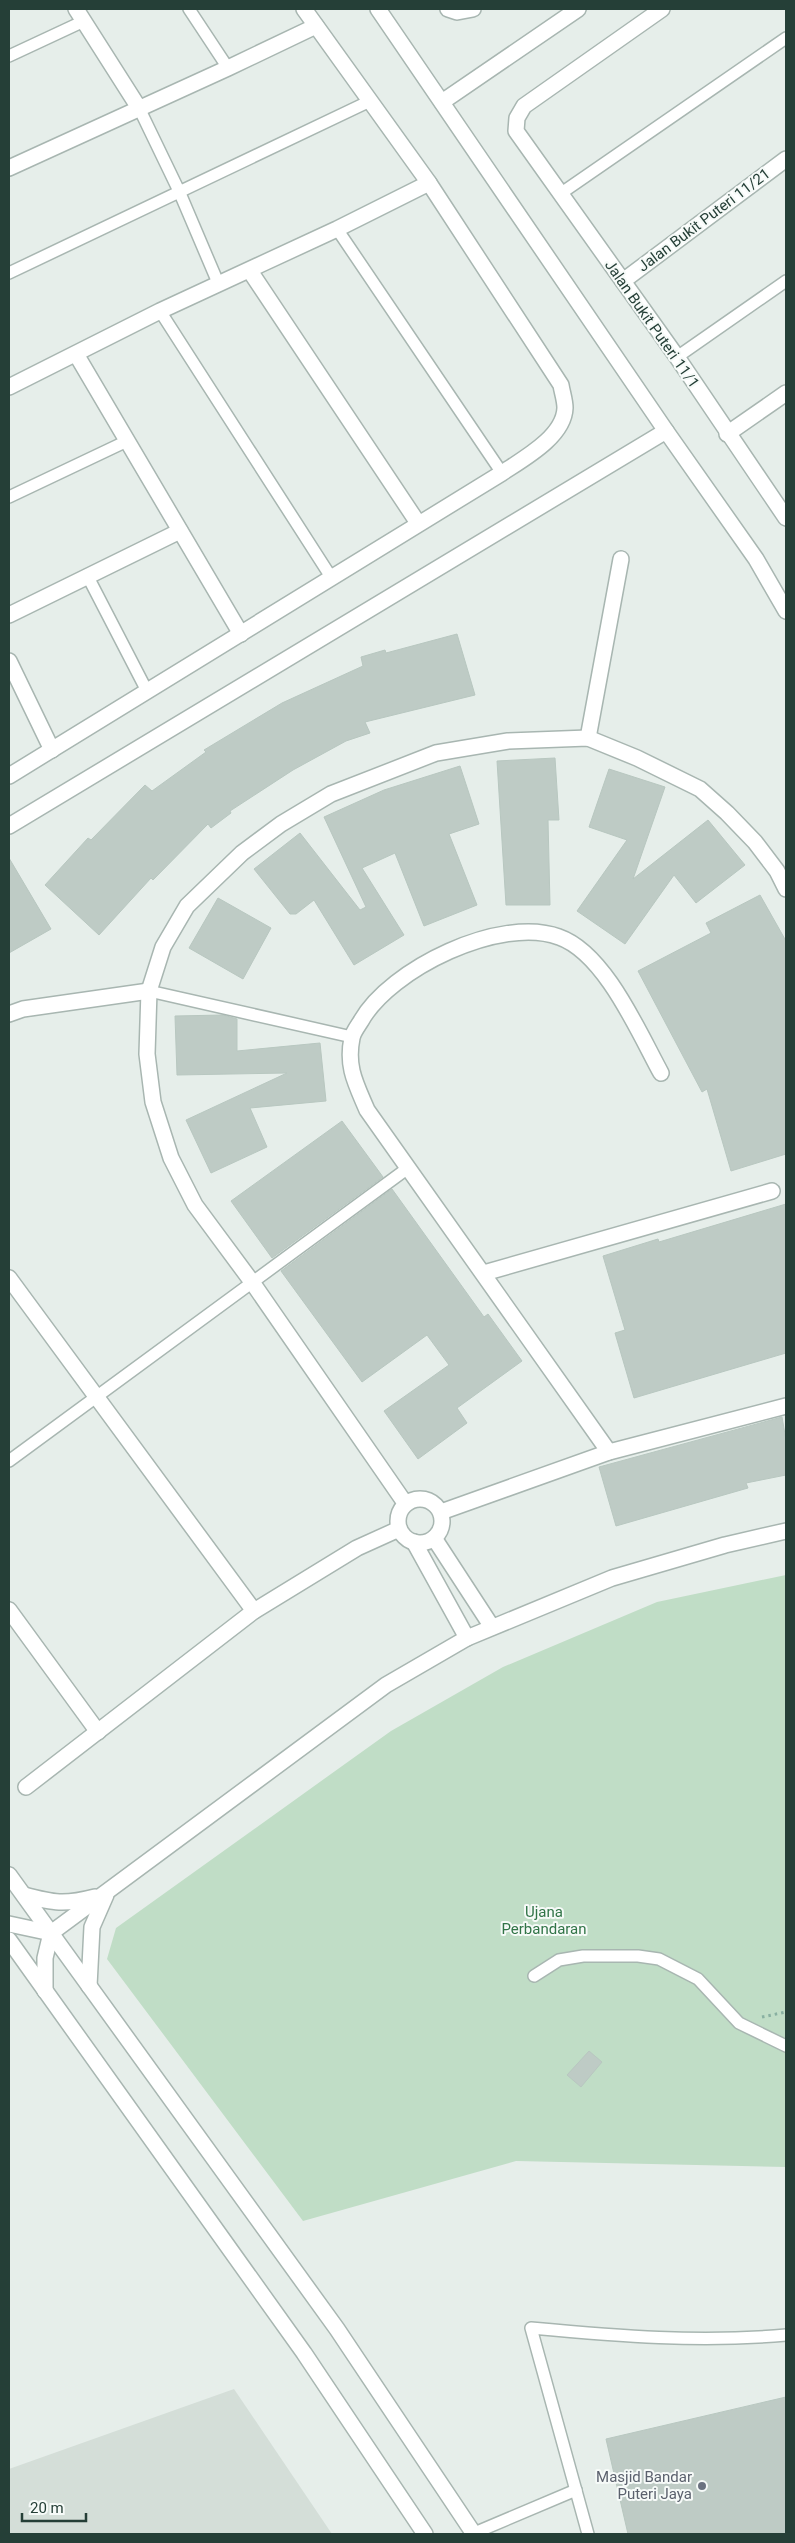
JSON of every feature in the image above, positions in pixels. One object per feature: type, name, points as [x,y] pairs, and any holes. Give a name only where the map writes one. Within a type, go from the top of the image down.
[{"type":"street","points":[[9,776],[502,473],[547,442],[557,428],[565,409],[561,385],[430,183],[304,9]]},
{"type":"street","points":[[378,9],[666,431],[756,558],[786,611]]},
{"type":"street","points":[[448,9],[457,12],[473,9]]},
{"type":"street","points":[[442,102],[578,9]]},
{"type":"street","name":"Jalan Bukit Puteri 11/1","points":[[662,9],[524,106],[516,118],[516,131],[677,357],[786,517]]},
{"type":"street","points":[[80,15],[139,108]]},
{"type":"street","points":[[9,168],[316,26]]},
{"type":"street","name":"Jalan Bukit Puteri 11/21","points":[[623,281],[786,160]]},
{"type":"street","points":[[9,387],[160,311],[250,271],[430,183]]},
{"type":"street","points":[[250,271],[418,524]]},
{"type":"street","points":[[76,354],[241,634]]},
{"type":"street","points":[[728,434],[786,393]]},
{"type":"street","points":[[9,826],[666,431]]},
{"type":"street","points":[[9,615],[87,575],[180,531]]},
{"type":"street","points":[[588,738],[621,559]]},
{"type":"street","points":[[9,661],[52,750]]},
{"type":"street","points":[[405,1503],[252,1282],[195,1205],[171,1158],[153,1102],[147,1054],[149,990],[163,947],[187,906],[242,853],[281,824],[331,794],[436,753],[508,741],[588,738],[636,758],[700,789],[781,869],[786,889]]},
{"type":"street","points":[[609,1452],[367,1110],[350,1071],[352,1037],[374,1002],[390,987],[419,967],[459,947],[500,935],[531,932],[559,937],[588,956],[611,983],[661,1074]]},
{"type":"street","points":[[9,1014],[23,1010],[149,990]]},
{"type":"street","points":[[484,1273],[772,1191]]},
{"type":"street","points":[[9,1278],[95,1398],[254,1611]]},
{"type":"street","points":[[440,1512],[609,1452],[786,1406]]},
{"type":"street","points":[[425,1498],[431,1501],[440,1512],[442,1526],[434,1538],[428,1542],[407,1540],[399,1529],[398,1515],[405,1503],[425,1498]]},
{"type":"street","points":[[26,1788],[254,1611],[357,1548],[399,1529]]},
{"type":"street","points":[[45,1992],[45,1958],[51,1933],[386,1685],[467,1638],[612,1578],[725,1545],[786,1531]]},
{"type":"street","points":[[434,1538],[492,1627]]},
{"type":"street","points":[[414,1542],[467,1638]]},
{"type":"street","points":[[9,1610],[98,1732]]},
{"type":"street","points":[[9,1875],[337,2329],[473,2534]]},
{"type":"street","points":[[24,1895],[51,1902],[69,1904],[106,1894]]},
{"type":"street","points":[[89,1986],[92,1927],[106,1894]]},
{"type":"street","points":[[9,1924],[51,1933]]},
{"type":"street","points":[[9,1940],[304,2353],[426,2534]]},
{"type":"lane","points":[[189,9],[228,68]]},
{"type":"lane","points":[[9,56],[80,15]]},
{"type":"lane","points":[[560,194],[786,38]]},
{"type":"lane","points":[[9,273],[370,101]]},
{"type":"lane","points":[[139,108],[179,191],[219,285]]},
{"type":"lane","points":[[338,229],[502,473]]},
{"type":"lane","points":[[677,357],[786,281]]},
{"type":"lane","points":[[160,311],[331,577]]},
{"type":"lane","points":[[9,497],[126,441]]},
{"type":"lane","points":[[87,575],[146,691]]},
{"type":"lane","points":[[149,990],[352,1037]]},
{"type":"lane","points":[[9,1461],[408,1168]]},
{"type":"lane","points":[[534,1976],[559,1960],[583,1956],[638,1956],[659,1959],[698,1980],[739,2023],[786,2046]]},
{"type":"lane","points":[[588,2534],[532,2328],[663,2340],[736,2340],[786,2335]]},
{"type":"lane","points":[[473,2534],[576,2490]]},
{"type":"shaded area","points":[[234,2389],[332,2534],[9,2534],[9,2469]]},
{"type":"green space","name":"Ujana Perbandaran","points":[[786,1575],[786,2167],[516,2161],[303,2221],[107,1959],[116,1928],[391,1731],[503,1667],[657,1602]]},
{"type":"building","points":[[457,634],[475,695],[365,722],[370,733],[346,741],[293,770],[230,811],[231,813],[211,828],[208,824],[153,880],[151,878],[99,935],[45,885],[88,838],[91,840],[145,785],[152,791],[206,752],[204,750],[282,703],[363,666],[361,657],[385,650],[386,653]]},
{"type":"building","points":[[555,758],[559,820],[548,820],[550,905],[506,905],[497,761]]},
{"type":"building","points":[[460,766],[479,824],[449,834],[477,905],[424,926],[395,853],[362,868],[404,935],[354,965],[314,900],[296,914],[290,914],[254,869],[300,833],[360,910],[366,907],[324,817],[384,790]]},
{"type":"building","points":[[609,769],[665,787],[633,879],[708,820],[745,865],[696,903],[674,875],[625,944],[577,911],[627,840],[589,827]]},
{"type":"building","points":[[9,858],[51,929],[9,953]]},
{"type":"building","points":[[760,895],[786,941],[786,1154],[731,1171],[707,1089],[702,1092],[638,971],[711,933],[706,923]]},
{"type":"building","points":[[218,898],[271,928],[243,979],[189,948]]},
{"type":"building","points":[[223,1015],[237,1019],[237,1051],[320,1043],[326,1101],[250,1108],[267,1147],[211,1173],[186,1120],[287,1073],[177,1075],[175,1016]]},
{"type":"building","points":[[342,1121],[383,1177],[272,1258],[231,1201]]},
{"type":"building","points":[[392,1189],[484,1317],[488,1314],[522,1361],[457,1408],[467,1423],[418,1459],[384,1411],[449,1365],[427,1335],[362,1382],[281,1271]]},
{"type":"building","points":[[786,1204],[786,1353],[634,1398],[615,1333],[625,1330],[603,1256],[658,1239],[659,1242]]},
{"type":"building","points":[[782,1417],[786,1440],[786,1475],[746,1483],[748,1488],[616,1526],[599,1467]]},
{"type":"building","points":[[589,2051],[602,2062],[581,2087],[567,2075]]},
{"type":"building","name":"Masjid Bandar Puteri Jaya","points":[[786,2397],[786,2534],[628,2534],[606,2439]]},
{"type":"place","name":"Masjid Bandar Puteri Jaya","points":[[702,2486]]}]
